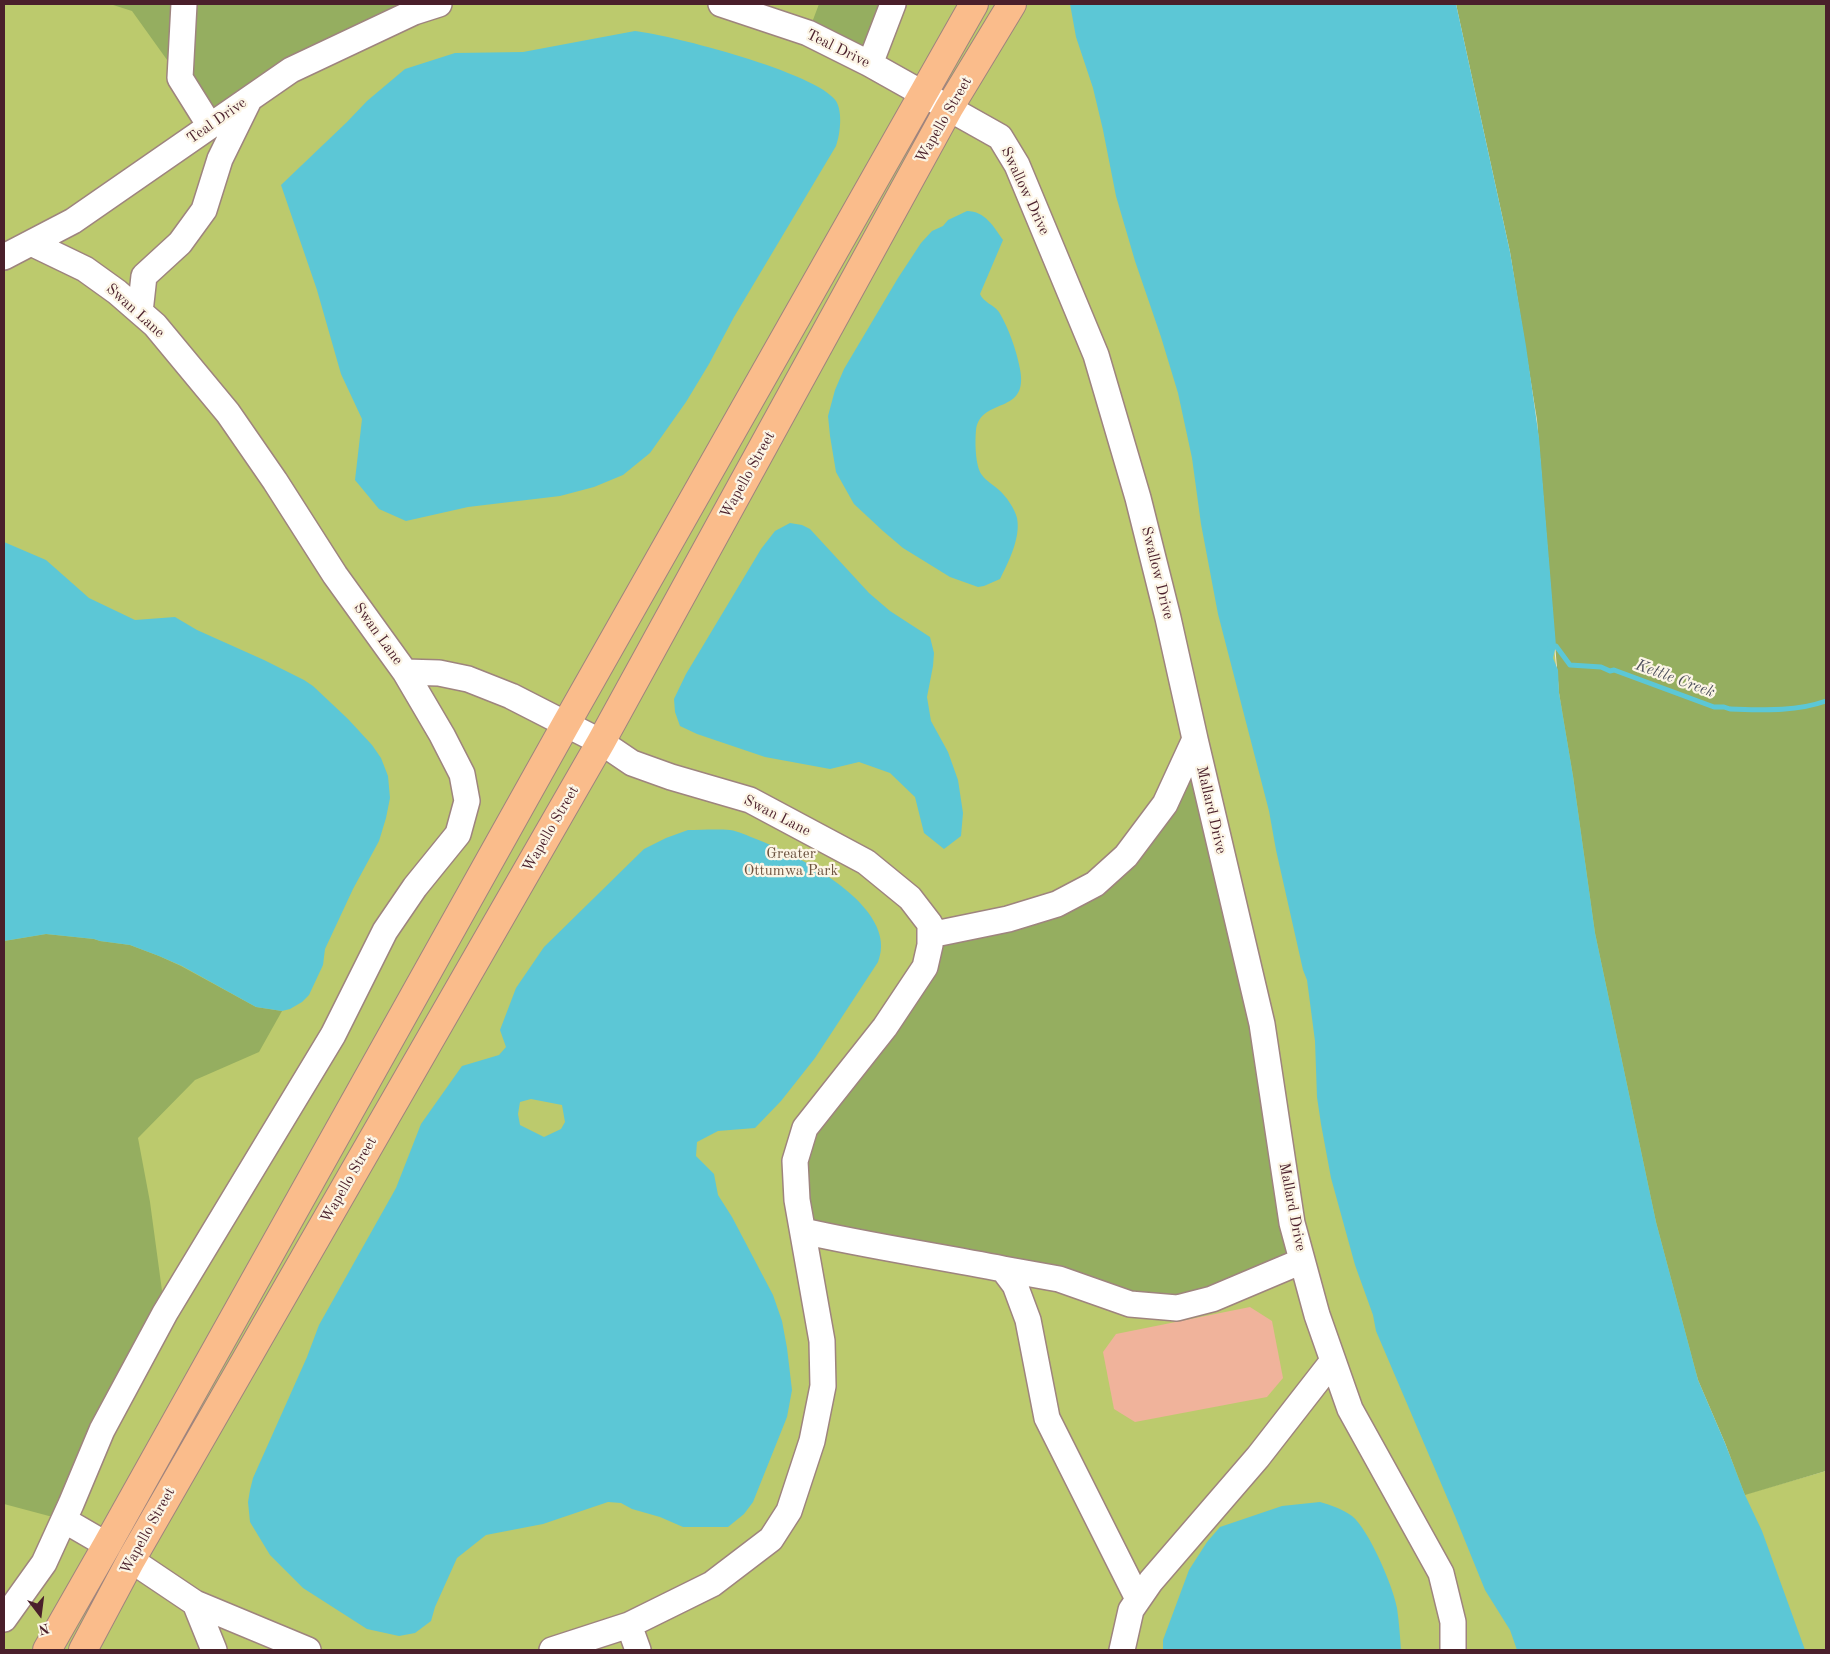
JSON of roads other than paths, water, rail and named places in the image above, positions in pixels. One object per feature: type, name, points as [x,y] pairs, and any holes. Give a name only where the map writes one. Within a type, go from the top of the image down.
[{"type":"main road","name":"Wapello Street","points":[[47,1650],[566,724],[974,4]]},
{"type":"main road","name":"Wapello Street","points":[[83,1650],[131,1560],[601,742],[949,108],[1012,4]]},
{"type":"street","points":[[184,4],[180,78],[210,126]]},
{"type":"street","name":"Teal Drive","points":[[4,257],[73,221],[291,70],[414,12],[439,4]]},
{"type":"street","name":"Teal Drive","points":[[721,4],[808,33],[870,64],[949,108]]},
{"type":"street","points":[[870,64],[893,4]]},
{"type":"street","points":[[140,312],[144,276],[180,243],[204,210],[220,159],[250,98]]},
{"type":"street","name":"Swallow Drive","points":[[949,108],[1000,137],[1016,165],[1096,355],[1138,498],[1168,618],[1195,739]]},
{"type":"street","name":"Swan Lane","points":[[31,243],[85,269],[117,292],[155,325],[228,412],[276,481],[335,575],[405,672],[439,673],[468,679],[511,696],[566,724],[601,742],[632,763],[671,777],[750,800],[866,862],[910,898],[930,924],[930,935]]},
{"type":"street","points":[[4,1619],[44,1563],[102,1430],[164,1313],[333,1035],[385,931],[415,888],[458,834],[466,801],[462,774],[442,735],[405,672]]},
{"type":"street","points":[[552,1650],[629,1626],[712,1584],[771,1540],[789,1511],[812,1441],[823,1386],[822,1341],[797,1200],[795,1161],[806,1128],[885,1028],[926,967],[930,935],[1016,917],[1057,904],[1095,884],[1126,856],[1165,804],[1195,739]]},
{"type":"street","name":"Mallard Drive","points":[[1195,739],[1262,1024],[1292,1223],[1317,1315],[1350,1409],[1441,1573],[1453,1622],[1453,1650]]},
{"type":"street","points":[[803,1231],[856,1243],[1059,1279],[1130,1304],[1177,1308],[1212,1299],[1302,1261]]},
{"type":"street","points":[[1003,1269],[1014,1284],[1028,1320],[1047,1418],[1138,1599]]},
{"type":"street","points":[[1122,1650],[1131,1610],[1151,1581],[1258,1457],[1332,1362]]},
{"type":"street","points":[[64,1520],[107,1545]]},
{"type":"street","points":[[131,1560],[195,1604],[308,1650]]},
{"type":"street","points":[[195,1604],[214,1650]]},
{"type":"street","points":[[629,1626],[638,1650]]},
{"type":"water","points":[[1070,4],[1456,4],[1510,252],[1526,346],[1539,438],[1556,646],[1553,658],[1558,670],[1559,693],[1573,776],[1595,933],[1656,1222],[1698,1380],[1745,1495],[1762,1531],[1805,1650],[1517,1650],[1510,1630],[1485,1590],[1376,1331],[1373,1315],[1355,1265],[1331,1178],[1317,1097],[1315,1041],[1307,980],[1303,970],[1276,850],[1269,811],[1218,614],[1201,524],[1192,458],[1178,393],[1116,196],[1093,88],[1076,37]]},
{"type":"water","points":[[635,31],[679,40],[742,57],[802,79],[824,90],[836,101],[840,111],[840,130],[836,146],[734,317],[686,402],[650,453],[623,475],[594,487],[560,496],[468,507],[406,521],[379,509],[355,480],[362,419],[341,374],[317,290],[281,185],[367,101],[405,69],[455,53],[523,52]]},
{"type":"water","points":[[967,211],[984,217],[1003,240],[980,294],[999,312],[1006,325],[1020,369],[1021,384],[1018,394],[1011,400],[986,413],[980,420],[976,430],[976,453],[980,471],[1010,503],[1016,514],[1018,526],[1013,550],[1000,579],[978,587],[950,577],[903,548],[854,504],[836,472],[828,416],[835,390],[844,369],[921,243],[932,231],[943,226],[948,220]]},
{"type":"water","points":[[790,523],[802,525],[810,529],[869,593],[890,611],[930,637],[934,653],[927,697],[931,721],[948,752],[958,780],[963,813],[961,836],[944,849],[924,833],[915,797],[890,773],[859,762],[830,769],[765,757],[697,734],[680,726],[675,712],[674,699],[686,674],[761,549],[775,531]]},
{"type":"water","points":[[4,542],[46,560],[89,598],[135,620],[175,617],[197,630],[304,680],[348,719],[372,745],[381,758],[388,776],[390,798],[379,841],[353,889],[325,949],[323,965],[309,995],[302,1002],[282,1011],[256,1007],[182,966],[130,945],[46,934],[4,941]]},
{"type":"water","points":[[688,830],[730,830],[774,846],[818,870],[841,886],[860,903],[874,922],[881,942],[878,962],[815,1058],[781,1101],[755,1128],[718,1131],[697,1142],[696,1156],[714,1174],[718,1195],[732,1217],[773,1295],[782,1321],[792,1390],[787,1417],[753,1502],[744,1514],[728,1527],[683,1527],[660,1517],[632,1509],[621,1503],[608,1502],[543,1524],[486,1535],[457,1558],[435,1607],[431,1621],[415,1633],[399,1636],[367,1629],[303,1588],[270,1555],[250,1522],[248,1502],[253,1478],[307,1357],[319,1325],[396,1188],[421,1124],[462,1066],[499,1055],[506,1047],[500,1030],[516,988],[544,947],[644,849]],"holes":[[[531,1099],[562,1105],[565,1122],[561,1129],[544,1137],[520,1125],[518,1114],[520,1102]]]},
{"type":"water","points":[[1320,1502],[1352,1516],[1359,1523],[1373,1545],[1395,1598],[1401,1650],[1163,1650],[1163,1640],[1189,1570],[1207,1542],[1220,1527],[1282,1506]]},
{"type":"waterway","name":"Kettle Creek","points":[[1550,648],[1556,646],[1570,665],[1601,667],[1610,671],[1614,670],[1714,707],[1779,710],[1814,705],[1826,701]]},
{"type":"park label","name":"Greater Ottumwa Park","points":[[791,862]]}]
